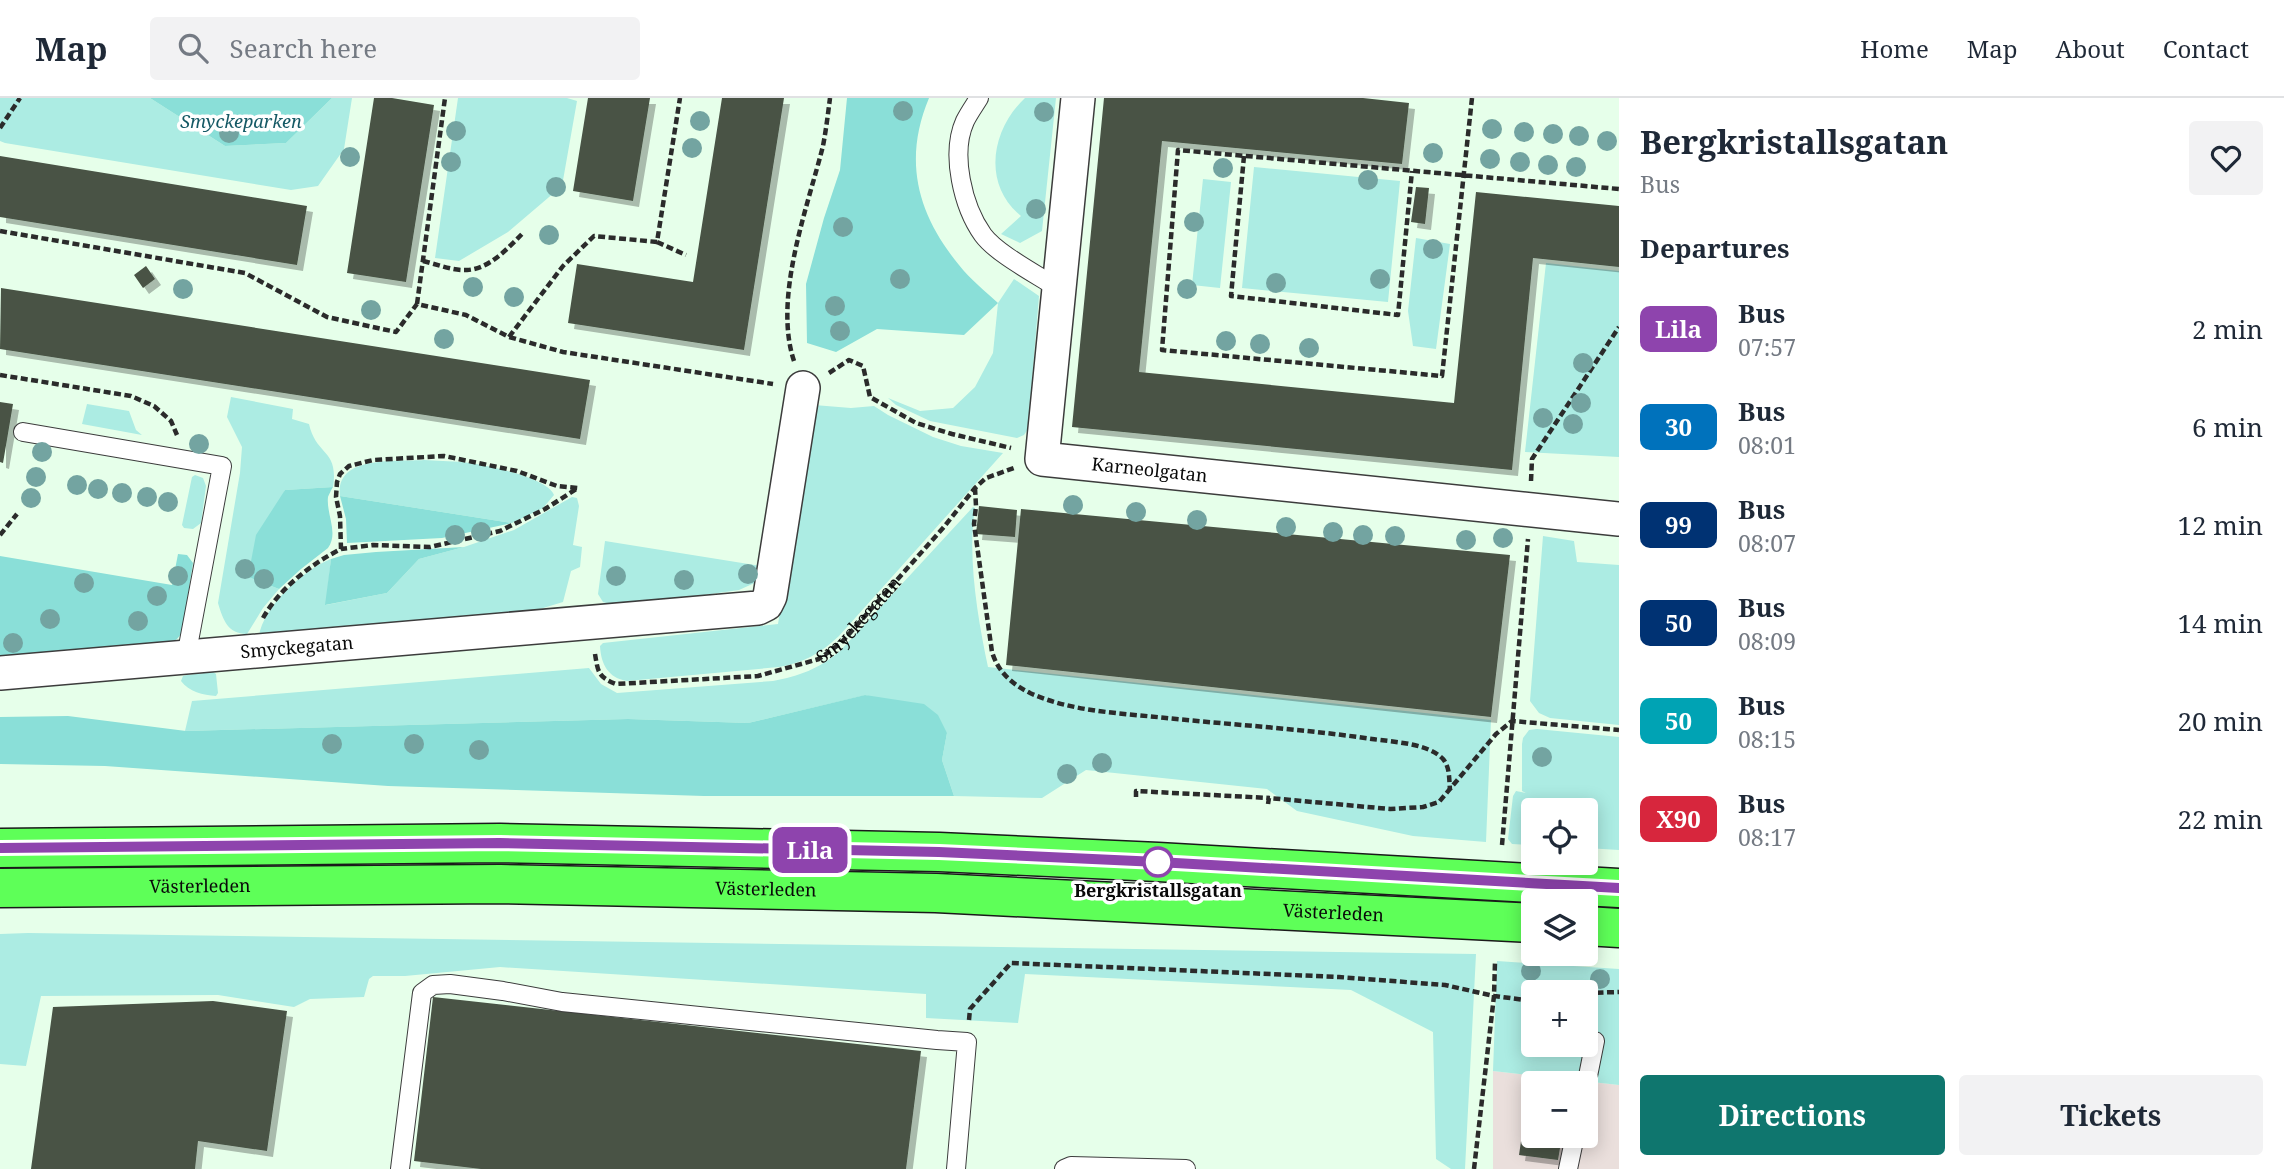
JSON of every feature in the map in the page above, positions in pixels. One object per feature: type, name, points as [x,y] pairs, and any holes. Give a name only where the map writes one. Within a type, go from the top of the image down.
[{"type":"highway","points":[[0,848],[500,843],[939,852],[1619,888]]},
{"type":"highway","name":"Västerleden","points":[[0,888],[500,884],[936,893],[1521,922]]},
{"type":"highway","points":[[1598,927],[1619,928]]},
{"type":"street","points":[[1041,459],[1078,98]]},
{"type":"street","name":"Smyckegatan","points":[[0,673],[758,608],[766,604],[770,596],[803,388]]},
{"type":"street","name":"Karneolgatan","points":[[1041,459],[1530,512],[1619,519]]},
{"type":"lane","points":[[979,98],[964,123],[958,155],[960,182],[971,212],[984,237],[1059,289]]},
{"type":"lane","points":[[23,432],[222,466],[186,657]]},
{"type":"lane","points":[[400,1169],[422,993],[433,985],[450,984],[562,1002],[967,1042],[956,1169]]},
{"type":"lane","points":[[1568,1169],[1572,1148]]},
{"type":"lane","points":[[1065,1169],[1070,1166],[1186,1169]]},
{"type":"path","points":[[0,128],[20,98]]},
{"type":"path","points":[[0,231],[245,272],[327,317],[396,332],[417,304],[445,98]]},
{"type":"path","points":[[657,242],[680,98]]},
{"type":"path","points":[[803,388],[788,344],[789,275],[824,143],[830,98]]},
{"type":"path","points":[[1472,98],[1464,175],[1442,376],[1161,350],[1178,150],[1412,171],[1464,175],[1619,189]]},
{"type":"path","points":[[1244,156],[1231,296],[1398,315],[1412,171]]},
{"type":"path","points":[[423,261],[465,271],[481,268],[522,234]]},
{"type":"path","points":[[509,337],[563,265],[594,236],[657,242],[686,255]]},
{"type":"path","points":[[417,304],[466,315],[509,337],[563,352],[803,388],[849,360],[863,366],[870,397],[894,412],[933,428],[1002,445],[1041,459]]},
{"type":"path","points":[[1502,845],[1530,512],[1532,459],[1619,327]]},
{"type":"path","points":[[0,375],[131,396],[154,406],[171,421],[188,460]]},
{"type":"path","points":[[243,653],[279,594],[311,567],[341,549],[373,545],[430,547],[500,531],[545,509],[578,488],[557,486],[517,471],[444,456],[383,459],[349,466],[340,474],[336,489],[341,549]]},
{"type":"path","name":"Smyckegatan","points":[[592,623],[597,670],[604,679],[616,684],[758,676],[819,659],[841,643],[986,478],[1041,459]]},
{"type":"path","points":[[975,488],[974,524],[992,652],[1000,671],[1016,684],[1030,692],[1076,707],[1325,732],[1417,747],[1438,755],[1445,762],[1449,772],[1450,790]]},
{"type":"path","points":[[0,535],[17,514]]},
{"type":"path","points":[[1136,797],[1136,791],[1390,809],[1423,807],[1439,802],[1496,734],[1512,721],[1619,730]]},
{"type":"path","points":[[1474,1169],[1496,962]]},
{"type":"path","points":[[967,1042],[970,1009],[1011,963],[1339,977],[1445,985],[1521,999]]},
{"type":"path","points":[[1598,993],[1619,992]]},
{"type":"shaded area","points":[[0,98],[150,98],[225,146],[286,143],[332,98],[352,98],[344,149],[318,186],[291,190],[5,143],[0,141]]},
{"type":"shaded area","points":[[458,98],[567,98],[577,101],[562,186],[508,232],[459,261],[435,258]]},
{"type":"shaded area","points":[[1025,98],[1056,98],[1042,231],[1020,243],[1001,234],[1021,216],[1000,189],[996,157],[1005,125]]},
{"type":"shaded area","points":[[1254,167],[1400,181],[1388,302],[1242,288]]},
{"type":"shaded area","points":[[1203,179],[1231,182],[1220,288],[1192,285]]},
{"type":"shaded area","points":[[1416,238],[1450,244],[1436,349],[1413,346],[1408,311]]},
{"type":"shaded area","points":[[1546,263],[1619,271],[1619,457],[1525,452]]},
{"type":"shaded area","points":[[1014,279],[1039,296],[1028,429],[1024,435],[1017,438],[930,421],[896,405],[888,398],[920,411],[953,408],[975,387],[993,353],[998,303]]},
{"type":"shaded area","points":[[231,397],[293,409],[292,419],[309,424],[312,434],[330,459],[334,475],[333,487],[285,490],[248,577],[279,589],[247,634],[231,629],[224,620],[218,603],[242,447],[227,417]]},
{"type":"shaded area","points":[[87,404],[129,411],[136,430],[142,435],[82,424]]},
{"type":"shaded area","points":[[814,405],[851,408],[874,406],[933,437],[961,446],[1003,453],[839,636],[811,656],[779,667],[627,681],[615,677],[602,659],[600,646],[603,643],[778,624]]},
{"type":"shaded area","points":[[383,461],[471,463],[513,473],[549,488],[554,495],[543,508],[512,523],[340,496],[341,483],[347,473],[357,467]]},
{"type":"shaded area","points":[[195,475],[203,478],[206,486],[201,523],[193,529],[184,528],[182,525],[192,477]]},
{"type":"shaded area","points":[[572,497],[577,498],[579,506],[573,545],[582,547],[580,567],[571,571],[563,602],[530,612],[259,636],[268,613],[286,590],[309,571],[331,559],[326,605],[387,593],[419,559],[514,530]]},
{"type":"shaded area","points":[[973,507],[973,567],[988,667],[1491,720],[1486,842],[1413,836],[1297,811],[1267,789],[1086,770],[1042,798],[954,796],[942,760],[947,733],[866,695],[748,723],[628,719],[185,731],[192,701],[589,668],[601,684],[617,693],[773,681],[791,677],[816,667],[840,651]]},
{"type":"shaded area","points":[[1543,536],[1574,541],[1577,562],[1619,565],[1619,725],[1550,718],[1539,713],[1530,701]]},
{"type":"shaded area","points":[[605,541],[767,567],[759,581],[739,590],[620,607],[603,602],[598,594]]},
{"type":"shaded area","points":[[213,672],[216,674],[216,696],[197,692],[181,681],[183,676]]},
{"type":"shaded area","points":[[1529,730],[1619,737],[1619,850],[1598,849],[1598,798],[1521,798],[1521,844],[1512,844],[1508,839],[1513,796],[1516,791],[1526,793],[1522,791],[1522,744]]},
{"type":"shaded area","points":[[0,934],[1476,954],[1465,1169],[1451,1169],[1436,1159],[1433,1032],[1351,990],[1025,974],[1018,1023],[926,1018],[926,994],[500,967],[405,976],[373,976],[369,979],[364,997],[310,999],[294,1007],[218,995],[41,996],[26,1066],[0,1064]]},
{"type":"shaded area","points":[[1497,961],[1521,963],[1521,966],[1619,969],[1619,1085],[1598,1083],[1598,1071],[1521,1071],[1521,1074],[1493,1071]]},
{"type":"shaded area","points":[[1493,1071],[1521,1074],[1521,1148],[1598,1148],[1598,1083],[1619,1085],[1619,1169],[1493,1169]]},
{"type":"green space","name":"Smyckeparken","points":[[150,98],[332,98],[286,143],[225,146]]},
{"type":"green space","points":[[847,98],[929,98],[917,143],[918,186],[924,206],[933,226],[959,265],[998,303],[964,335],[877,329],[836,352],[807,343],[806,284],[840,170]]},
{"type":"green space","points":[[333,487],[328,497],[332,536],[328,548],[279,589],[248,577],[256,535],[285,490]]},
{"type":"green space","points":[[340,496],[512,523],[442,538],[347,543],[346,519]]},
{"type":"green space","points":[[464,547],[419,559],[387,593],[325,605],[331,559],[376,552]]},
{"type":"green space","points":[[178,554],[187,555],[193,563],[182,633],[177,639],[170,643],[0,659],[0,556],[172,585]]},
{"type":"green space","points":[[865,695],[924,704],[938,715],[947,733],[942,760],[954,796],[704,796],[388,786],[105,766],[0,764],[0,717],[68,716],[186,731],[628,719],[748,723]]},
{"type":"building","points":[[374,98],[434,105],[406,282],[347,273]]},
{"type":"building","points":[[588,98],[650,98],[633,201],[573,191]]},
{"type":"building","points":[[722,98],[784,98],[744,350],[568,323],[577,264],[693,282]]},
{"type":"building","points":[[1104,98],[1363,98],[1409,103],[1402,164],[1162,141],[1139,372],[1454,403],[1476,192],[1619,206],[1619,267],[1533,258],[1512,470],[1072,427]]},
{"type":"building","points":[[0,156],[307,206],[297,265],[0,217]]},
{"type":"building","points":[[1416,187],[1429,188],[1425,224],[1411,222]]},
{"type":"building","points":[[146,266],[155,279],[143,288],[134,275]]},
{"type":"building","points":[[1,288],[590,380],[580,439],[0,349]]},
{"type":"building","points":[[0,402],[13,404],[3,463],[0,462]]},
{"type":"building","points":[[979,506],[1017,510],[1015,537],[976,534]]},
{"type":"building","points":[[1021,509],[1510,555],[1491,717],[1006,665]]},
{"type":"building","points":[[433,997],[921,1051],[906,1169],[481,1169],[414,1161]]},
{"type":"building","points":[[213,1001],[287,1011],[267,1151],[198,1141],[195,1169],[31,1169],[53,1007]]},
{"type":"building","points":[[1521,1141],[1521,1148],[1560,1148],[1558,1160],[1519,1155]]},
{"type":"bus line","name":"Lila","points":[[0,848],[500,843],[939,852],[1619,888]]},
{"type":"place","name":"Bergkristallsgatan","points":[[1158,862]]}]
